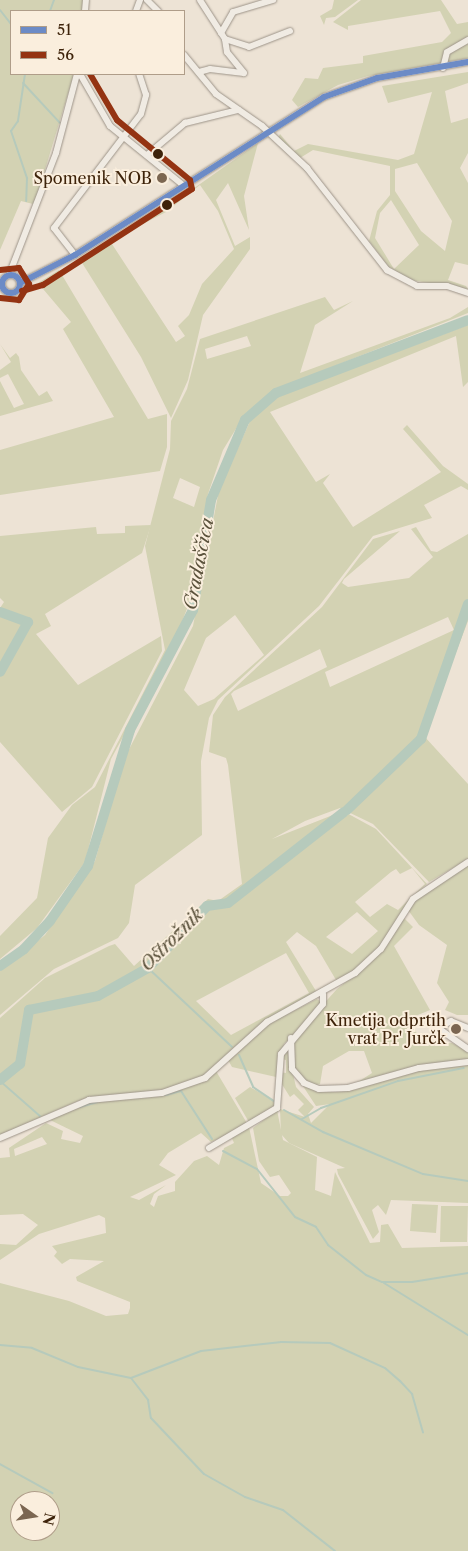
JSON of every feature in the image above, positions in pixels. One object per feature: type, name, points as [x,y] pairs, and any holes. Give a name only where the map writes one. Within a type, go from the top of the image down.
[{"type":"street","points":[[147,0],[157,10]]},
{"type":"street","points":[[199,72],[210,69],[242,76],[227,52],[223,36],[200,0]]},
{"type":"street","points":[[223,36],[233,12],[273,0]]},
{"type":"street","points":[[223,36],[249,47],[290,31]]},
{"type":"street","points":[[443,68],[447,52],[468,40]]},
{"type":"street","points":[[185,56],[216,94],[268,132],[323,186],[388,270],[418,286],[447,286],[468,293]]},
{"type":"street","points":[[79,75],[56,153],[9,275],[2,281],[2,293],[13,293],[20,283],[75,255],[268,132],[338,90],[377,78],[443,68],[468,62]]},
{"type":"street","points":[[80,75],[102,116],[123,140],[147,155],[184,186]]},
{"type":"street","points":[[75,255],[54,228],[123,140],[146,105],[139,75]]},
{"type":"street","points":[[147,155],[185,123],[238,110]]},
{"type":"street","points":[[9,275],[20,283]]},
{"type":"street","points":[[0,1138],[89,1100],[162,1093],[195,1083],[267,1022],[324,994],[370,960],[419,894],[468,862]]},
{"type":"street","points":[[209,1148],[277,1108],[278,1062],[291,1038],[323,1004],[324,994]]},
{"type":"street","points":[[468,1028],[452,1021],[438,1028],[468,1049]]},
{"type":"street","points":[[291,1038],[292,1069],[304,1083],[319,1089],[348,1088],[419,1068],[468,1062]]},
{"type":"green space","points":[[0,0],[83,0],[83,10],[10,10],[10,75],[74,75],[37,196],[33,204],[21,201],[0,250]]},
{"type":"green space","points":[[334,0],[358,0],[335,17],[326,18],[324,25],[320,16],[332,9]]},
{"type":"green space","points":[[361,0],[441,0],[457,24],[468,22],[468,58],[368,76],[338,85],[298,107],[292,100],[305,78],[318,79],[323,68],[363,63],[363,56],[442,42],[451,33],[440,11],[348,26],[348,30],[333,22]]},
{"type":"green space","points":[[468,72],[468,83],[445,91],[451,123],[468,118],[468,153],[460,168],[468,183],[468,265],[455,262],[448,280],[466,286],[468,289],[410,280],[388,266],[369,241],[377,211],[390,195],[390,166],[313,150],[300,158],[278,138],[280,134],[294,151],[308,144],[398,160],[414,154],[432,92],[388,103],[382,86]],"holes":[[[417,163],[452,221],[445,251],[421,231],[395,191],[395,169]],[[391,200],[419,245],[394,269],[375,238],[380,213]]]},
{"type":"green space","points":[[258,143],[244,196],[249,230],[228,183],[216,200],[235,246],[250,237],[250,249],[203,315],[188,380],[171,418],[141,357],[79,258],[173,203]],"holes":[[[200,185],[218,211],[234,249],[202,284],[189,315],[178,326],[185,336],[176,342],[110,241],[166,212]]]},
{"type":"green space","points":[[59,270],[148,419],[167,414],[167,447],[160,471],[0,495],[0,450],[114,417],[63,329],[71,322],[38,283]]},
{"type":"green space","points":[[325,297],[334,310],[353,301],[315,325],[300,373],[450,318],[468,307],[468,313],[279,388],[245,414],[223,450],[208,494],[188,606],[173,645],[111,759],[85,862],[37,928],[0,959],[0,936],[37,898],[48,838],[72,805],[95,787],[165,650],[145,546],[170,449],[171,421],[187,389],[200,339]],"holes":[[[247,336],[251,346],[207,359],[205,349]],[[180,478],[200,487],[194,507],[173,498]]]},
{"type":"green space","points":[[468,325],[468,382],[463,387],[456,336],[270,412],[316,482],[330,474],[323,483],[353,527],[441,472],[403,429],[407,425],[443,466],[468,484],[468,490],[461,486],[424,505],[432,518],[373,536],[319,606],[218,700],[209,718],[201,761],[202,835],[135,885],[129,923],[118,938],[54,969],[0,1015],[0,971],[45,935],[95,861],[124,759],[193,626],[219,490],[251,419],[279,396]],"holes":[[[235,615],[264,655],[214,699],[198,706],[184,690],[206,638]]]},
{"type":"green space","points":[[0,344],[10,358],[16,353],[19,357],[21,370],[39,396],[47,391],[53,401],[0,416],[0,381],[14,408],[24,404],[8,374],[0,378],[0,370],[11,362]]},
{"type":"green space","points":[[151,525],[142,553],[45,614],[51,626],[36,634],[78,685],[161,636],[162,651],[92,787],[62,812],[0,742],[0,608],[4,602],[0,598],[0,536],[96,527],[97,534],[125,533],[125,526]]},
{"type":"green space","points":[[416,527],[431,551],[437,552],[468,534],[468,621],[424,736],[468,784],[468,859],[429,882],[373,824],[340,808],[305,821],[272,839],[343,811],[376,829],[427,884],[410,899],[378,950],[358,968],[281,1012],[208,1074],[180,1087],[78,1101],[0,1135],[0,1018],[45,978],[109,946],[115,944],[134,966],[208,899],[218,901],[242,884],[228,765],[226,758],[209,752],[213,715],[225,697],[322,607],[373,539],[400,531],[344,579],[342,583],[348,587],[409,578],[433,557],[411,529]],"holes":[[[448,617],[454,630],[330,687],[325,672]],[[320,649],[327,667],[238,711],[231,694],[234,691]],[[412,868],[425,884],[398,910],[387,904],[370,917],[355,902],[396,869],[400,874]],[[357,912],[378,931],[352,954],[326,937]],[[297,932],[316,946],[336,980],[316,991],[286,942]],[[286,953],[309,993],[231,1035],[196,1001]]]},
{"type":"green space","points":[[468,865],[468,1015],[457,1015],[445,1010],[449,1002],[437,983],[447,945],[419,925],[408,910],[421,894]]},
{"type":"green space","points":[[403,917],[413,927],[394,946],[430,1010],[413,1017],[419,1045],[452,1043],[468,1051],[468,1060],[428,1064],[350,1087],[372,1073],[364,1051],[349,1051],[323,1066],[320,1084],[313,1086],[298,1075],[292,1063],[293,1038],[337,989],[366,966]]},
{"type":"green space","points":[[317,999],[321,1002],[317,1010],[284,1044],[276,1077],[232,1067],[228,1060],[262,1027]]},
{"type":"green space","points":[[287,1048],[296,1087],[314,1107],[308,1114],[311,1123],[330,1104],[316,1106],[299,1080],[335,1092],[354,1090],[426,1068],[468,1064],[468,1203],[391,1200],[386,1215],[378,1205],[372,1210],[379,1232],[373,1239],[338,1174],[337,1169],[345,1168],[289,1143],[281,1134],[280,1109],[305,1117],[298,1110],[304,1104],[294,1094],[290,1097],[278,1078],[278,1072],[286,1073],[286,1060],[281,1059]]},
{"type":"green space","points":[[216,1071],[248,1125],[211,1142],[201,1133],[168,1153],[159,1165],[176,1175],[130,1197],[139,1200],[166,1185],[154,1194],[150,1204],[154,1207],[158,1196],[175,1191],[175,1182],[194,1161],[207,1156],[219,1165],[224,1148],[234,1143],[231,1136],[249,1127],[261,1183],[280,1196],[288,1196],[291,1193],[279,1175],[270,1177],[259,1161],[253,1128],[277,1110],[283,1140],[317,1157],[315,1190],[331,1196],[335,1172],[370,1243],[380,1242],[381,1225],[388,1224],[402,1248],[468,1246],[468,1551],[0,1551],[0,1283],[69,1301],[106,1316],[128,1314],[130,1308],[130,1302],[77,1281],[76,1277],[104,1261],[70,1259],[62,1264],[54,1256],[57,1252],[52,1246],[106,1233],[105,1218],[99,1215],[39,1234],[0,1260],[0,1244],[16,1245],[38,1225],[23,1214],[0,1215],[0,1158],[10,1157],[9,1148],[46,1123],[63,1131],[61,1139],[80,1143],[83,1136],[48,1119],[88,1103],[150,1096]],"holes":[[[42,1137],[47,1144],[15,1156],[14,1149]]]},
{"type":"green space","points":[[250,1087],[277,1103],[250,1124],[235,1098]]},
{"type":"green space","points":[[412,1204],[438,1205],[436,1233],[410,1231]]},
{"type":"green space","points":[[441,1206],[468,1206],[467,1242],[440,1242]]},
{"type":"waterway","points":[[50,10],[54,0]]},
{"type":"waterway","points":[[0,10],[10,23]]},
{"type":"waterway","points":[[25,75],[18,121],[11,131],[27,178],[26,201]]},
{"type":"waterway","points":[[23,83],[60,123]]},
{"type":"waterway","name":"Gradaščica","points":[[0,966],[24,949],[50,921],[88,866],[130,730],[193,610],[211,500],[245,420],[276,393],[468,320]]},
{"type":"waterway","name":"Ostrožnik","points":[[347,810],[421,739],[468,604]]},
{"type":"waterway","points":[[0,612],[28,622],[0,672]]},
{"type":"waterway","name":"Ostrožnik","points":[[0,1080],[20,1064],[29,1010],[98,996],[148,968],[207,906],[228,903],[344,812]]},
{"type":"waterway","points":[[148,968],[232,1047]]},
{"type":"waterway","points":[[239,1055],[253,1087],[275,1102]]},
{"type":"waterway","points":[[302,1119],[321,1108],[398,1081],[464,1068]]},
{"type":"waterway","points":[[0,1081],[40,1116]]},
{"type":"waterway","points":[[166,1095],[181,1091],[212,1139]]},
{"type":"waterway","points":[[80,1107],[97,1102]]},
{"type":"waterway","points":[[284,1110],[323,1132],[423,1174],[468,1181]]},
{"type":"waterway","points":[[223,1151],[257,1169],[295,1217],[316,1227],[328,1245],[366,1275],[382,1282],[412,1282],[468,1273]]},
{"type":"waterway","points":[[384,1283],[468,1335]]},
{"type":"waterway","points":[[0,1345],[32,1348],[78,1367],[131,1378],[201,1351],[281,1342],[330,1343],[385,1368],[400,1381],[412,1394],[423,1432]]},
{"type":"waterway","points":[[131,1378],[148,1400],[151,1418],[204,1474],[245,1497],[283,1510],[335,1551]]},
{"type":"waterway","points":[[0,1464],[48,1491]]},
{"type":"transit line","name":"51","points":[[20,283],[75,255],[324,97],[377,78],[468,62]]},
{"type":"transit line","name":"56","points":[[22,291],[43,285],[192,189],[190,180],[117,120],[91,75]]},
{"type":"transit line","name":"56","points":[[0,270],[19,268],[29,284],[19,300],[0,298]]},
{"type":"transit line","name":"51","points":[[7,275],[15,275],[20,280],[20,284],[18,291],[7,293],[2,288],[2,280],[7,275]]},
{"type":"place","name":"Spomenik NOB","points":[[162,178]]},
{"type":"place","name":"Kmetija odprtih vrat Pr' Jurčk","points":[[456,1029]]}]
